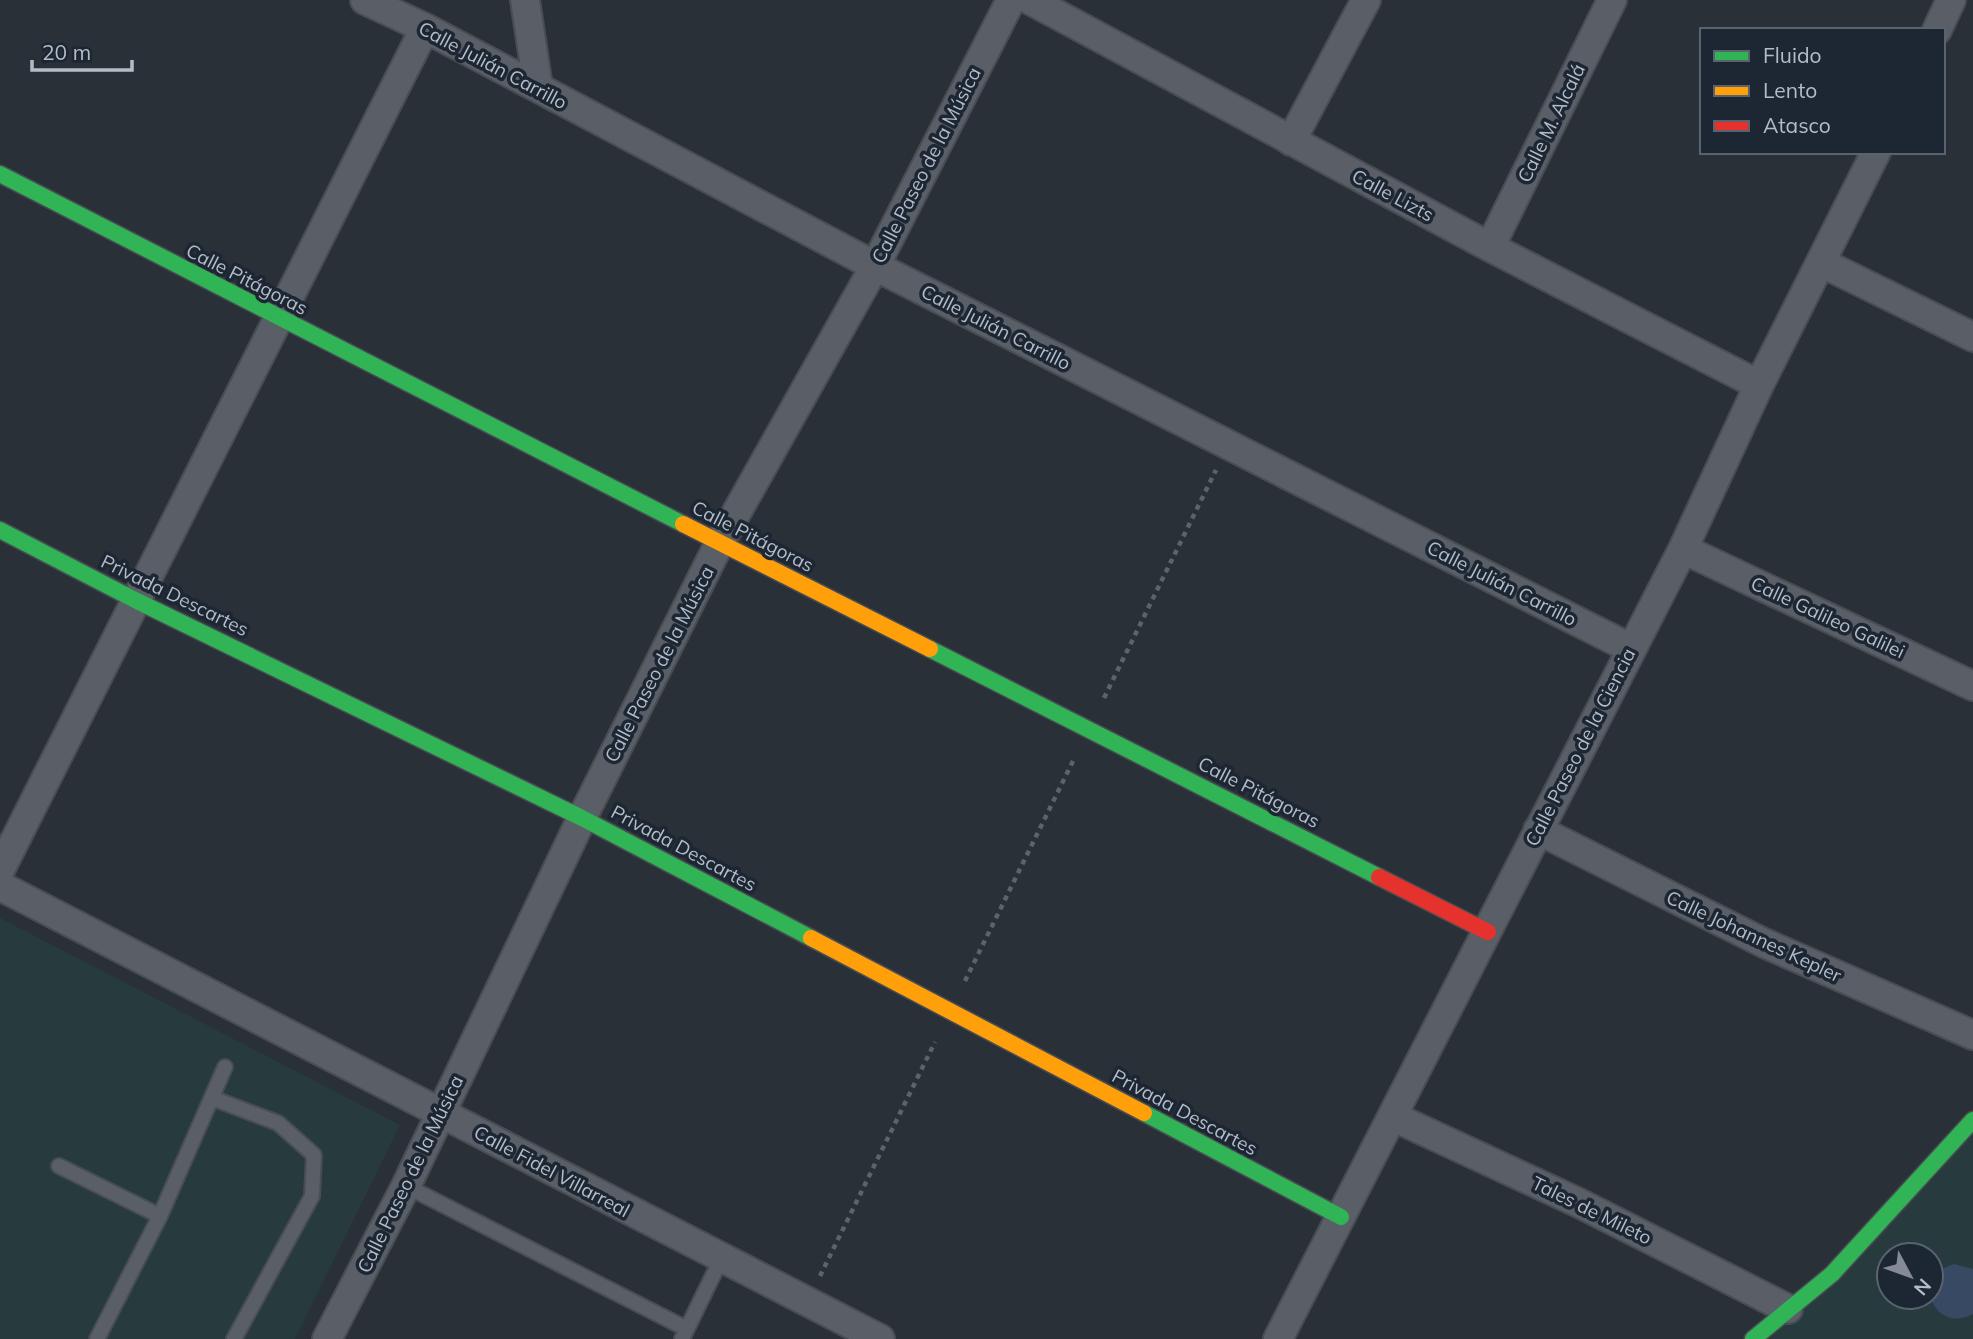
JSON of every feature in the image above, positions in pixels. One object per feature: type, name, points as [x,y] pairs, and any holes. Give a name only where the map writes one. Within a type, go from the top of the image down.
[{"type":"street","name":"Calle Julián Carrillo","points":[[365,0],[538,87],[874,266],[1630,648]]},
{"type":"street","points":[[525,0],[538,87]]},
{"type":"street","name":"Calle Paseo de la Música","points":[[327,1339],[406,1186],[582,818],[720,542],[874,266],[1011,0]]},
{"type":"street","name":"Calle Lizts","points":[[1030,0],[1490,247],[1759,385]]},
{"type":"street","points":[[1291,141],[1366,0]]},
{"type":"street","name":"Calle M. Alcalá","points":[[1490,247],[1612,0]]},
{"type":"street","points":[[1938,28],[1951,0]]},
{"type":"street","points":[[0,870],[135,600],[280,320],[425,28]]},
{"type":"street","name":"Calle Paseo de la Ciencia","points":[[1278,1339],[1683,549],[1759,385],[1875,154]]},
{"type":"street","name":"Calle Pitágoras","points":[[0,174],[280,320],[1488,932]]},
{"type":"street","points":[[1822,262],[1973,337]]},
{"type":"street","name":"Privada Descartes","points":[[0,530],[135,600],[582,818],[1340,1217]]},
{"type":"street","name":"Calle Galileo Galilei","points":[[1683,549],[1973,686]]},
{"type":"street","name":"Calle Johannes Kepler","points":[[1538,830],[1764,943],[1973,1035]]},
{"type":"street","name":"Calle Fidel Villarreal","points":[[0,886],[880,1339]]},
{"type":"street","name":"Tales de Mileto","points":[[1394,1117],[1579,1203],[1788,1309]]},
{"type":"street","points":[[1753,1339],[1832,1274],[1973,1120]]},
{"type":"lane","points":[[97,1339],[160,1216],[225,1068]]},
{"type":"lane","points":[[212,1098],[278,1123],[314,1155],[312,1196],[234,1339]]},
{"type":"lane","points":[[59,1166],[160,1216]]},
{"type":"lane","points":[[406,1186],[684,1334],[721,1259]]},
{"type":"path","points":[[807,1302],[1229,444]]},
{"type":"green space","points":[[0,918],[400,1125],[295,1339],[0,1339]]},
{"type":"green space","points":[[1973,1125],[1973,1339],[1769,1339]]},
{"type":"water","points":[[1954,1264],[1973,1269],[1973,1314],[1959,1318],[1947,1317],[1938,1311],[1945,1311],[1945,1269]]},
{"type":"traffic: fast","points":[[0,174],[683,524]]},
{"type":"traffic: fast","points":[[0,530],[135,600],[582,818],[811,938]]},
{"type":"traffic: fast","points":[[930,649],[1379,877]]},
{"type":"traffic: fast","points":[[1144,1113],[1341,1217]]},
{"type":"traffic: fast","points":[[1753,1339],[1832,1274],[1973,1120]]},
{"type":"traffic: slow","points":[[683,524],[930,649]]},
{"type":"traffic: slow","points":[[811,938],[1144,1113]]},
{"type":"traffic: jam","points":[[1379,877],[1488,932]]}]
